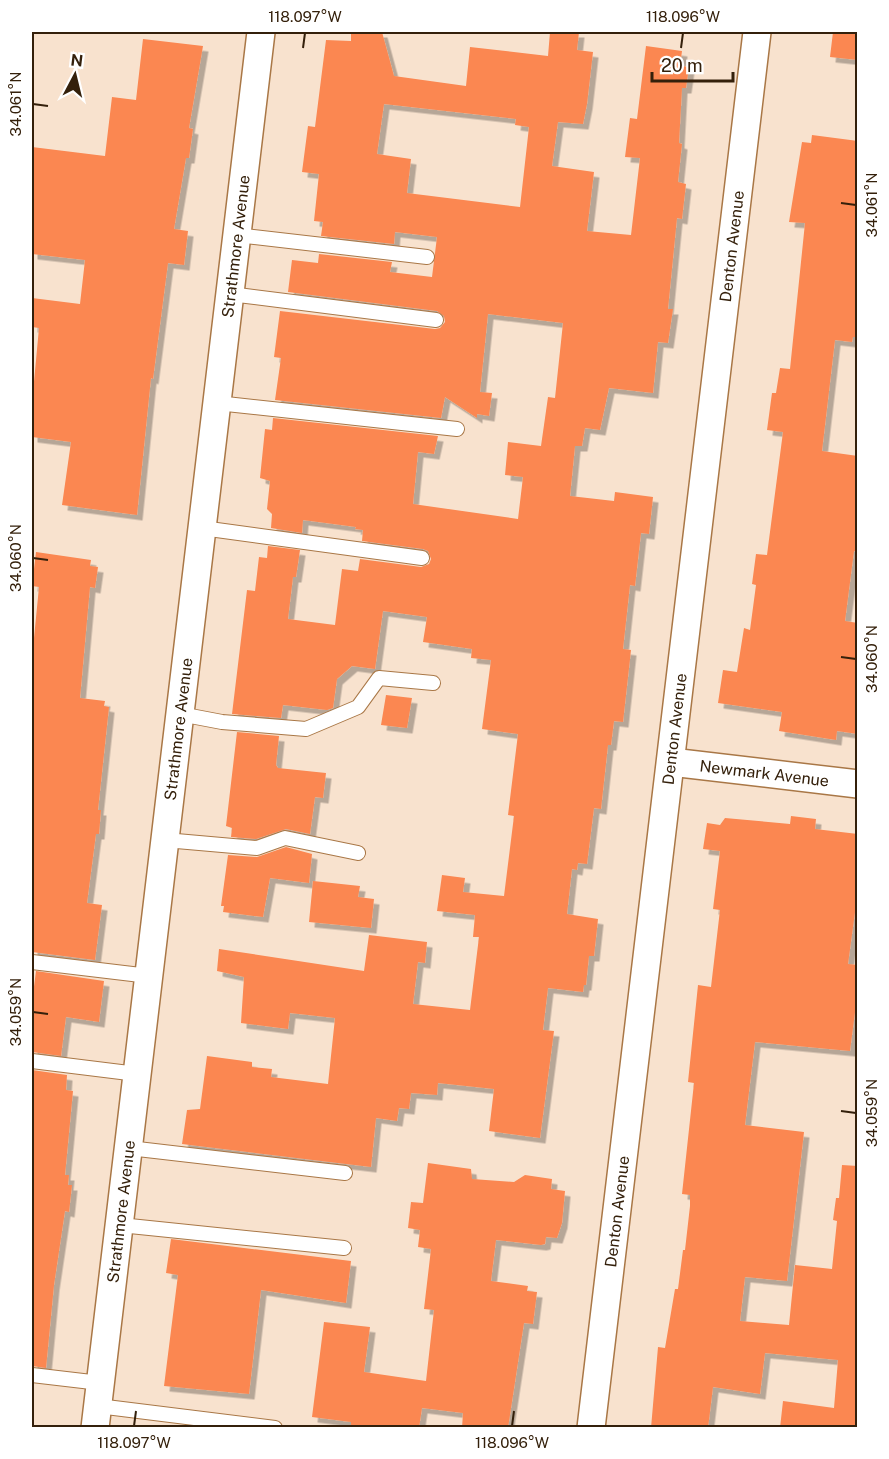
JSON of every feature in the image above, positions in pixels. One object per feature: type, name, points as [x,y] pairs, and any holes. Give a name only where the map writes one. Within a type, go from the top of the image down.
[{"type":"street","name":"Strathmore Avenue","points":[[98,1406],[261,32]]},
{"type":"street","name":"Denton Avenue","points":[[591,1428],[757,32]]},
{"type":"street","name":"Newmark Avenue","points":[[671,762],[858,783]]},
{"type":"lane","points":[[237,235],[427,257]]},
{"type":"lane","points":[[230,294],[436,320]]},
{"type":"lane","points":[[217,403],[457,429]]},
{"type":"lane","points":[[202,528],[422,558]]},
{"type":"lane","points":[[180,714],[222,722],[306,729],[358,707],[379,678],[433,683]]},
{"type":"lane","points":[[165,840],[258,848],[285,838],[358,853]]},
{"type":"lane","points":[[32,962],[149,976]]},
{"type":"lane","points":[[32,1061],[137,1074]]},
{"type":"lane","points":[[129,1148],[345,1173]]},
{"type":"lane","points":[[120,1225],[344,1248]]},
{"type":"lane","points":[[32,1375],[98,1406],[275,1428]]},
{"type":"building","points":[[351,32],[382,32],[394,76],[466,86],[470,47],[548,56],[550,32],[579,32],[577,50],[593,52],[583,124],[558,122],[552,166],[594,172],[587,231],[631,235],[640,158],[625,157],[630,118],[637,119],[646,46],[682,51],[680,66],[689,67],[686,88],[682,88],[679,143],[682,144],[678,182],[686,184],[682,219],[677,218],[668,309],[673,309],[668,343],[658,342],[653,393],[609,388],[600,430],[585,428],[582,446],[575,446],[570,496],[614,501],[615,492],[653,497],[649,534],[641,533],[635,586],[630,585],[623,649],[631,650],[623,722],[614,721],[611,745],[608,745],[601,809],[594,808],[587,864],[578,863],[577,870],[572,869],[567,914],[598,919],[594,956],[589,956],[586,985],[584,985],[583,992],[548,988],[543,1030],[554,1031],[540,1138],[489,1131],[494,1089],[438,1083],[437,1095],[411,1093],[409,1109],[399,1108],[397,1121],[376,1118],[371,1167],[182,1144],[187,1110],[200,1109],[207,1056],[252,1062],[252,1067],[272,1069],[271,1077],[328,1084],[335,1018],[290,1013],[288,1029],[241,1023],[244,977],[217,971],[219,949],[364,971],[369,935],[427,942],[425,963],[418,962],[413,1004],[470,1010],[479,937],[473,937],[475,915],[437,911],[442,875],[465,878],[463,892],[504,896],[514,816],[508,815],[518,734],[482,729],[491,660],[471,658],[472,649],[423,642],[427,617],[383,611],[375,669],[352,666],[337,679],[333,708],[327,710],[283,705],[281,718],[232,714],[247,590],[255,591],[259,557],[267,558],[268,546],[300,550],[296,577],[293,577],[288,619],[335,625],[342,569],[358,571],[360,559],[421,567],[429,564],[431,559],[428,551],[423,549],[362,541],[363,530],[355,529],[356,527],[303,520],[302,533],[271,528],[272,514],[267,509],[270,481],[260,478],[265,429],[272,430],[273,418],[438,436],[434,454],[418,452],[413,504],[518,519],[523,477],[505,475],[508,442],[541,446],[548,397],[555,398],[563,323],[488,314],[480,392],[492,393],[489,416],[477,414],[477,418],[445,397],[441,418],[275,400],[281,358],[274,357],[280,311],[435,329],[440,328],[445,322],[444,316],[437,311],[288,292],[292,260],[318,263],[319,254],[392,262],[390,272],[432,277],[437,237],[395,232],[394,244],[321,236],[323,222],[314,221],[319,174],[302,172],[308,126],[315,127],[326,40],[351,41]],"holes":[[[384,104],[516,119],[515,125],[529,127],[520,207],[407,193],[411,159],[377,154]]]},
{"type":"building","points":[[833,32],[858,32],[858,60],[830,57]]},
{"type":"building","points":[[143,39],[203,46],[189,128],[193,129],[189,158],[186,158],[174,229],[188,231],[184,265],[168,263],[153,379],[151,378],[137,515],[62,505],[71,442],[32,437],[32,403],[39,328],[32,327],[32,298],[80,304],[85,260],[32,254],[32,147],[105,156],[112,97],[136,100]]},
{"type":"building","points":[[812,135],[858,141],[858,337],[853,337],[852,342],[835,340],[822,451],[858,456],[858,552],[854,551],[845,621],[858,623],[858,734],[837,731],[836,740],[779,731],[782,712],[718,703],[723,670],[737,672],[744,628],[750,630],[756,585],[752,584],[756,554],[767,555],[783,432],[767,430],[772,393],[776,393],[780,368],[790,369],[805,223],[789,222],[802,142],[811,143]]},
{"type":"building","points":[[36,552],[91,560],[90,566],[98,567],[95,588],[90,587],[80,698],[105,701],[104,706],[109,707],[98,810],[101,810],[99,834],[96,834],[87,903],[102,905],[95,960],[32,952],[32,638],[34,638],[39,587],[32,586]]},
{"type":"building","points":[[386,695],[412,698],[407,728],[381,725]]},
{"type":"building","points":[[237,732],[279,736],[276,765],[278,768],[326,773],[323,798],[315,797],[310,834],[286,829],[256,839],[231,837],[232,828],[226,826]]},
{"type":"building","points":[[791,816],[816,819],[815,829],[858,834],[858,890],[848,964],[858,965],[858,989],[850,1051],[755,1042],[745,1125],[804,1132],[787,1281],[745,1277],[740,1321],[789,1325],[795,1265],[832,1269],[837,1221],[833,1220],[836,1198],[839,1198],[842,1165],[858,1166],[858,1428],[780,1428],[783,1401],[834,1408],[838,1360],[765,1353],[760,1394],[713,1387],[708,1428],[651,1428],[658,1347],[665,1348],[675,1289],[678,1289],[683,1250],[685,1250],[690,1206],[690,1195],[682,1194],[694,1083],[688,1082],[698,985],[711,987],[720,910],[713,909],[720,851],[703,849],[707,823],[720,825],[725,818],[790,824]]},
{"type":"building","points":[[286,847],[312,854],[309,883],[270,878],[263,917],[223,912],[224,906],[221,906],[228,855],[257,857]]},
{"type":"building","points":[[313,881],[360,886],[358,897],[374,899],[371,928],[309,922]]},
{"type":"building","points":[[36,971],[104,981],[99,1022],[66,1017],[61,1056],[32,1052],[32,1002]]},
{"type":"building","points":[[32,1070],[67,1075],[66,1090],[73,1091],[65,1175],[69,1175],[68,1185],[72,1185],[69,1212],[65,1211],[54,1285],[46,1368],[32,1366]]},
{"type":"building","points":[[428,1163],[471,1169],[472,1179],[514,1182],[525,1175],[552,1179],[551,1189],[565,1191],[562,1223],[557,1238],[546,1237],[545,1244],[541,1245],[496,1240],[491,1281],[528,1286],[527,1291],[537,1292],[533,1324],[524,1323],[508,1428],[462,1428],[463,1413],[422,1408],[419,1428],[351,1428],[351,1422],[312,1417],[324,1322],[370,1327],[364,1372],[426,1381],[434,1310],[424,1309],[431,1249],[418,1247],[420,1230],[408,1228],[411,1202],[423,1203]]},
{"type":"building","points":[[171,1239],[351,1261],[346,1303],[261,1290],[249,1394],[164,1386],[178,1275],[166,1273]]}]
